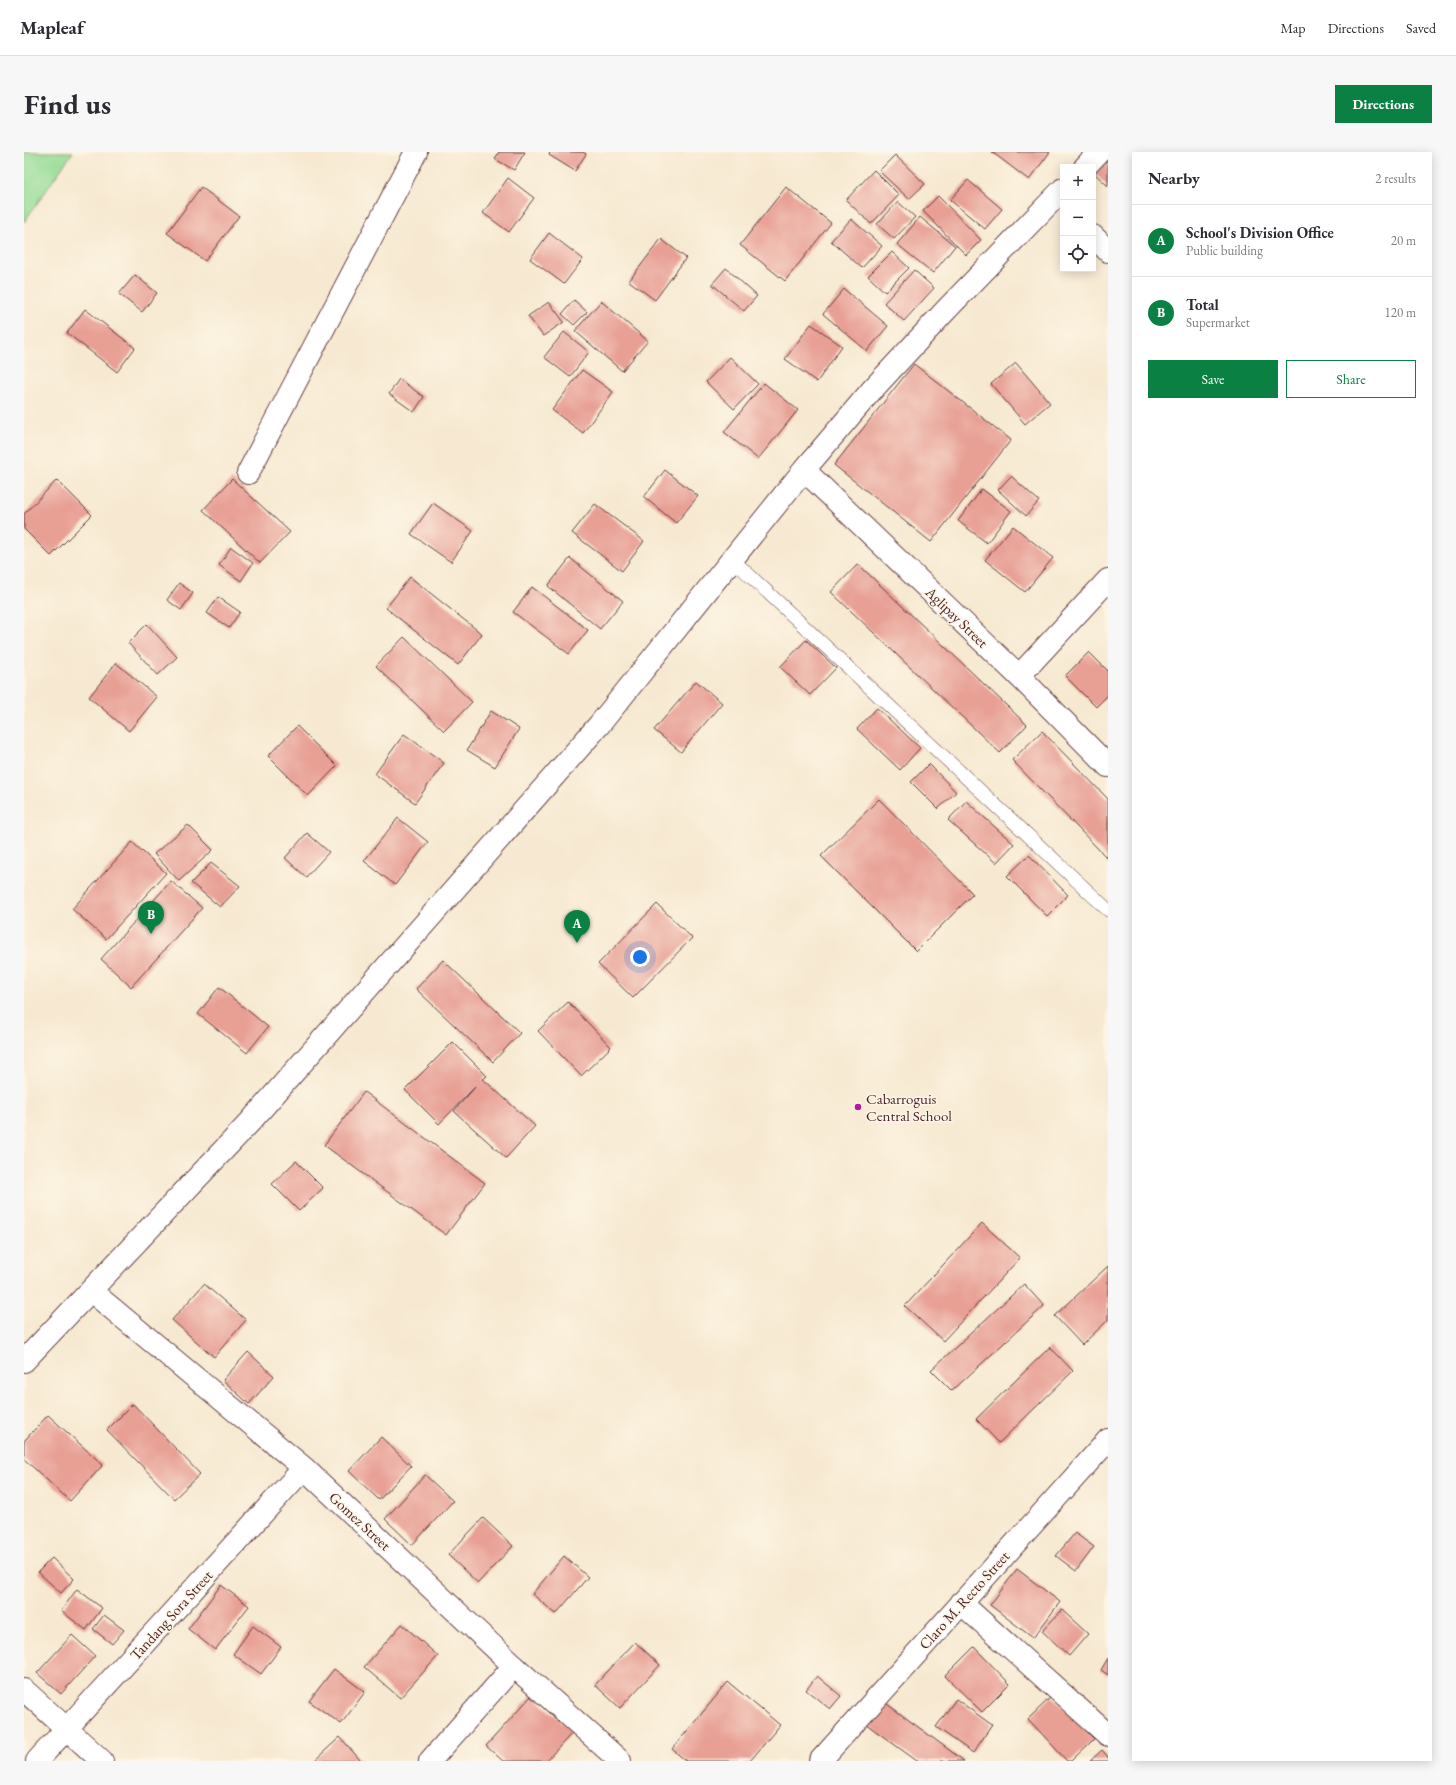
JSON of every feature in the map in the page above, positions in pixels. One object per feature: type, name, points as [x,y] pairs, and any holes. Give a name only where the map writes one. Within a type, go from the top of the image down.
[{"type":"street","points":[[248,473],[416,152]]},
{"type":"street","points":[[1088,164],[1099,152]]},
{"type":"street","points":[[24,1361],[250,1122],[599,725],[732,558],[871,391],[946,310],[1060,197]]},
{"type":"street","points":[[1096,239],[1108,251]]},
{"type":"street","name":"Aglipay Street","points":[[804,470],[1019,676],[1108,766]]},
{"type":"street","points":[[1019,676],[1108,580]]},
{"type":"street","name":"Gomez Street","points":[[91,1291],[304,1468],[514,1666],[620,1761]]},
{"type":"street","name":"Claro M. Recto Street","points":[[820,1761],[1108,1440]]},
{"type":"street","name":"Tandang Sora Street","points":[[37,1761],[67,1730],[304,1468]]},
{"type":"street","points":[[961,1603],[1108,1735]]},
{"type":"street","points":[[430,1761],[514,1666]]},
{"type":"street","points":[[24,1690],[102,1761]]},
{"type":"lane","points":[[732,558],[1108,910]]},
{"type":"green space","points":[[24,152],[73,152],[24,222]]},
{"type":"building","points":[[499,152],[525,152],[514,170],[495,159]]},
{"type":"building","points":[[550,152],[583,152],[586,154],[575,171],[549,155]]},
{"type":"building","points":[[992,152],[1050,152],[1029,180]]},
{"type":"building","points":[[895,155],[925,184],[909,199],[879,171]]},
{"type":"building","points":[[1108,158],[1108,186],[1096,175],[1096,171]]},
{"type":"building","points":[[874,170],[899,195],[871,224],[846,200]]},
{"type":"building","points":[[508,178],[534,198],[509,232],[483,213]]},
{"type":"building","points":[[968,180],[1002,209],[985,229],[950,200]]},
{"type":"building","points":[[201,187],[239,216],[205,261],[167,233]]},
{"type":"building","points":[[786,187],[831,223],[785,281],[740,245]]},
{"type":"building","points":[[938,196],[981,240],[966,255],[923,211]]},
{"type":"building","points":[[898,202],[915,217],[894,239],[877,224]]},
{"type":"building","points":[[920,217],[955,246],[933,273],[897,244]]},
{"type":"building","points":[[851,219],[882,246],[862,268],[831,241]]},
{"type":"building","points":[[549,233],[583,259],[564,284],[530,259]]},
{"type":"building","points":[[661,239],[686,258],[655,300],[629,281]]},
{"type":"building","points":[[892,252],[909,268],[885,292],[868,276]]},
{"type":"building","points":[[726,268],[757,296],[744,311],[712,284]]},
{"type":"building","points":[[914,270],[934,288],[904,321],[884,303]]},
{"type":"building","points":[[135,275],[157,293],[142,312],[119,294]]},
{"type":"building","points":[[844,289],[888,326],[867,351],[823,314]]},
{"type":"building","points":[[574,300],[587,312],[574,325],[562,314]]},
{"type":"building","points":[[601,301],[648,341],[622,371],[575,331]]},
{"type":"building","points":[[549,302],[564,322],[543,336],[528,316]]},
{"type":"building","points":[[85,309],[135,348],[117,372],[67,333]]},
{"type":"building","points":[[811,324],[842,346],[817,382],[785,359]]},
{"type":"building","points":[[564,332],[589,352],[570,377],[544,357]]},
{"type":"building","points":[[730,357],[758,384],[734,409],[706,382]]},
{"type":"building","points":[[1016,363],[1050,403],[1025,424],[991,384]]},
{"type":"building","points":[[914,364],[1011,440],[931,542],[834,465]]},
{"type":"building","points":[[582,370],[613,392],[583,433],[552,410]]},
{"type":"building","points":[[399,379],[424,397],[414,412],[389,394]]},
{"type":"building","points":[[764,383],[798,410],[758,459],[724,432]]},
{"type":"building","points":[[665,470],[698,496],[676,523],[644,497]]},
{"type":"building","points":[[1011,476],[1039,501],[1026,516],[998,490]]},
{"type":"building","points":[[232,479],[290,532],[260,563],[203,510]]},
{"type":"building","points":[[57,480],[92,515],[51,556],[24,529],[24,514]]},
{"type":"building","points":[[982,489],[1011,511],[987,543],[958,521]]},
{"type":"building","points":[[433,503],[473,531],[451,562],[411,534]]},
{"type":"building","points":[[595,504],[644,541],[622,571],[572,533]]},
{"type":"building","points":[[1013,526],[1053,558],[1025,592],[985,560]]},
{"type":"building","points":[[231,547],[253,563],[241,581],[219,565]]},
{"type":"building","points":[[570,558],[623,601],[600,629],[548,586]]},
{"type":"building","points":[[858,564],[1027,725],[1000,753],[831,592]]},
{"type":"building","points":[[410,577],[482,634],[458,665],[386,608]]},
{"type":"building","points":[[179,583],[193,593],[181,610],[167,600]]},
{"type":"building","points":[[532,587],[588,630],[569,654],[513,612]]},
{"type":"building","points":[[218,597],[240,612],[229,628],[207,613]]},
{"type":"building","points":[[147,624],[177,657],[158,675],[128,643]]},
{"type":"building","points":[[404,637],[472,702],[444,731],[376,666]]},
{"type":"building","points":[[806,640],[836,668],[810,695],[780,667]]},
{"type":"building","points":[[1089,652],[1108,671],[1108,695],[1096,707],[1065,676]]},
{"type":"building","points":[[116,663],[157,697],[129,731],[89,697]]},
{"type":"building","points":[[696,681],[722,703],[681,752],[654,730]]},
{"type":"building","points":[[877,708],[920,748],[900,770],[857,729]]},
{"type":"building","points":[[491,711],[519,729],[495,767],[467,750]]},
{"type":"building","points":[[297,726],[337,766],[308,796],[268,756]]},
{"type":"building","points":[[1042,731],[1108,799],[1108,859],[1012,760]]},
{"type":"building","points":[[404,734],[444,763],[415,803],[375,774]]},
{"type":"building","points":[[929,764],[956,792],[938,809],[911,782]]},
{"type":"building","points":[[879,799],[973,894],[916,951],[821,856]]},
{"type":"building","points":[[966,801],[1014,844],[996,863],[948,820]]},
{"type":"building","points":[[398,818],[428,842],[395,885],[364,861]]},
{"type":"building","points":[[188,825],[213,850],[179,881],[154,854]]},
{"type":"building","points":[[307,833],[329,852],[306,877],[285,858]]},
{"type":"building","points":[[132,842],[166,873],[106,939],[72,909]]},
{"type":"building","points":[[1029,855],[1068,895],[1047,916],[1007,876]]},
{"type":"building","points":[[211,863],[240,886],[220,907],[191,883]]},
{"type":"building","points":[[171,881],[202,908],[131,987],[101,959]]},
{"type":"building","points":[[657,904],[692,938],[633,998],[598,964]]},
{"type":"building","points":[[443,960],[520,1033],[493,1062],[416,989]]},
{"type":"building","points":[[219,987],[268,1027],[247,1053],[198,1014]]},
{"type":"building","points":[[568,1002],[611,1047],[581,1076],[538,1031]]},
{"type":"building","points":[[453,1042],[487,1076],[483,1079],[535,1126],[506,1158],[454,1111],[476,1086],[439,1124],[405,1090]]},
{"type":"building","points":[[364,1092],[485,1183],[446,1235],[324,1145]]},
{"type":"building","points":[[296,1161],[323,1188],[299,1211],[272,1184]]},
{"type":"building","points":[[982,1223],[1020,1258],[943,1341],[905,1306]]},
{"type":"building","points":[[1108,1266],[1108,1320],[1082,1345],[1055,1316]]},
{"type":"building","points":[[204,1284],[246,1320],[214,1357],[172,1320]]},
{"type":"building","points":[[1024,1284],[1044,1306],[952,1391],[931,1370]]},
{"type":"building","points":[[1050,1347],[1073,1371],[999,1443],[976,1419]]},
{"type":"building","points":[[248,1352],[274,1376],[249,1404],[223,1380]]},
{"type":"building","points":[[133,1404],[200,1474],[174,1499],[107,1430]]},
{"type":"building","points":[[48,1415],[103,1465],[70,1501],[24,1459],[24,1441]]},
{"type":"building","points":[[381,1437],[411,1466],[379,1500],[349,1471]]},
{"type":"building","points":[[425,1475],[453,1501],[412,1545],[385,1519]]},
{"type":"building","points":[[483,1518],[513,1546],[478,1583],[448,1555]]},
{"type":"building","points":[[1075,1533],[1094,1547],[1076,1571],[1056,1556]]},
{"type":"building","points":[[564,1556],[588,1577],[556,1614],[532,1594]]},
{"type":"building","points":[[52,1558],[74,1579],[61,1593],[38,1572]]},
{"type":"building","points":[[1017,1569],[1060,1602],[1033,1638],[990,1605]]},
{"type":"building","points":[[221,1585],[249,1606],[215,1650],[188,1629]]},
{"type":"building","points":[[77,1589],[102,1608],[86,1630],[61,1611]]},
{"type":"building","points":[[1062,1610],[1088,1634],[1069,1656],[1042,1631]]},
{"type":"building","points":[[104,1615],[124,1630],[112,1644],[93,1629]]},
{"type":"building","points":[[402,1624],[438,1656],[400,1698],[364,1667]]},
{"type":"building","points":[[253,1626],[281,1647],[261,1674],[233,1654]]},
{"type":"building","points":[[72,1635],[95,1656],[61,1694],[37,1673]]},
{"type":"building","points":[[635,1642],[660,1665],[620,1708],[595,1685]]},
{"type":"building","points":[[974,1647],[1010,1684],[982,1712],[945,1676]]},
{"type":"building","points":[[1108,1658],[1108,1675],[1101,1670]]},
{"type":"building","points":[[334,1669],[365,1692],[341,1724],[309,1701]]},
{"type":"building","points":[[817,1676],[841,1696],[830,1709],[806,1690]]},
{"type":"building","points":[[728,1682],[780,1725],[750,1761],[686,1761],[672,1749]]},
{"type":"building","points":[[532,1695],[573,1732],[546,1761],[503,1761],[486,1746]]},
{"type":"building","points":[[1052,1696],[1094,1739],[1071,1761],[1067,1761],[1028,1719]]},
{"type":"building","points":[[956,1699],[992,1725],[973,1753],[936,1727]]},
{"type":"building","points":[[883,1701],[964,1761],[917,1761],[866,1724]]},
{"type":"building","points":[[340,1737],[361,1761],[314,1761]]},
{"type":"building","points":[[1102,1750],[1108,1757],[1108,1761],[1090,1761]]},
{"type":"place","name":"Total","points":[[151,934]]},
{"type":"place","name":"School's Division Office","points":[[577,943]]},
{"type":"place","name":"Cabarroguis Central School","points":[[858,1107]]}]
